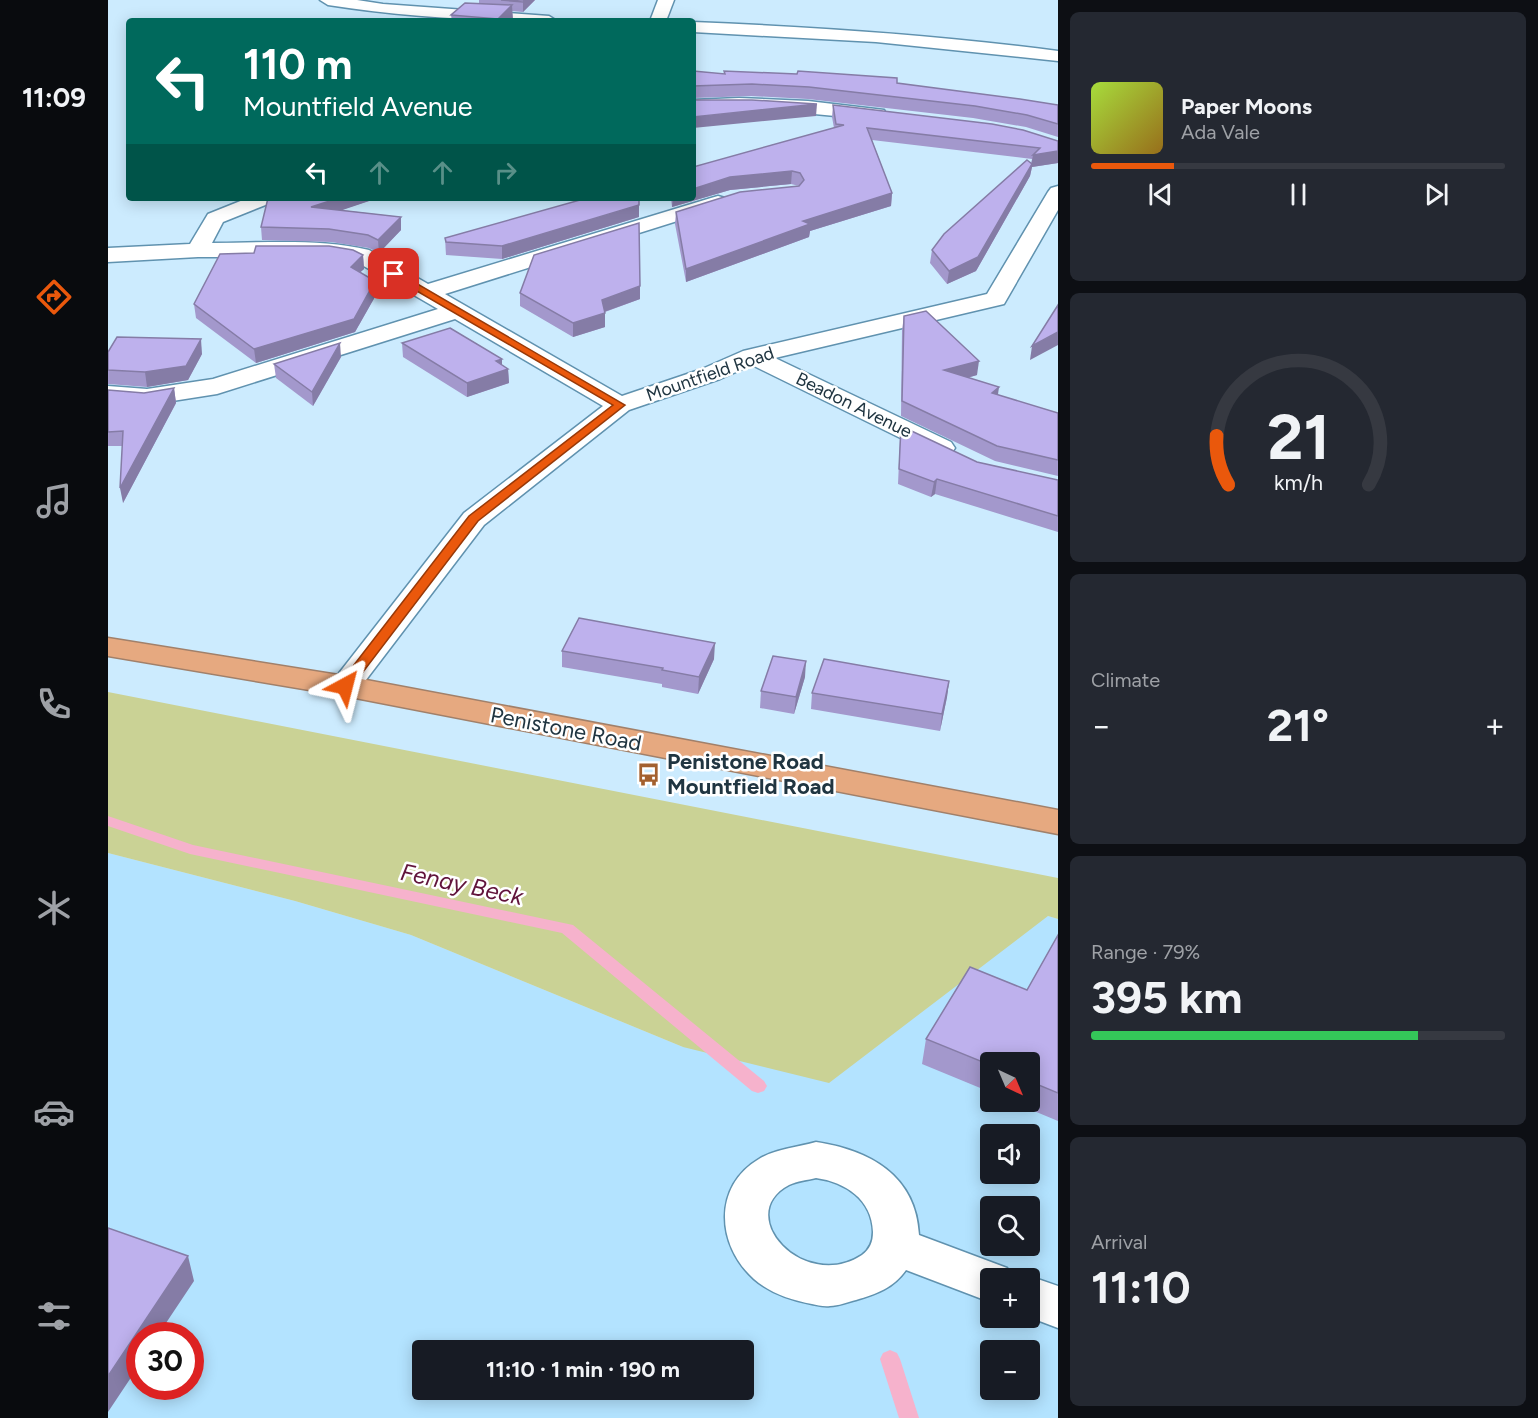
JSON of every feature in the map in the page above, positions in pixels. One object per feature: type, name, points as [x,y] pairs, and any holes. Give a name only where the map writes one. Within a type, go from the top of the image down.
[{"type":"highway","name":"Penistone Road","points":[[108,647],[345,686],[1058,822]]},
{"type":"street","points":[[328,0],[383,9],[508,18]]},
{"type":"street","points":[[659,18],[666,0]]},
{"type":"street","points":[[696,27],[820,31],[982,45],[1058,56]]},
{"type":"street","points":[[696,105],[725,102],[776,104],[892,116]]},
{"type":"street","name":"Mountfield Road","points":[[345,686],[474,519],[620,405],[711,374],[752,356],[996,299],[1058,192]]},
{"type":"street","points":[[427,292],[737,196]]},
{"type":"street","points":[[198,250],[215,218],[258,201]]},
{"type":"street","points":[[108,255],[198,250],[330,250],[361,255],[620,405]]},
{"type":"street","points":[[108,394],[147,396],[217,386],[457,311]]},
{"type":"street","name":"Beadon Avenue","points":[[752,356],[964,459]]},
{"type":"street","points":[[895,1246],[980,1278]]},
{"type":"street","points":[[1040,1300],[1058,1307]]},
{"type":"shaded area","points":[[108,853],[295,901],[411,935],[683,1047],[1048,916],[1058,919],[1058,1418],[108,1418]]},
{"type":"green space","points":[[108,692],[1058,878],[1058,919],[1048,916],[829,1083],[683,1047],[411,935],[295,901],[108,853]]},
{"type":"building","points":[[501,0],[525,0],[523,2]]},
{"type":"building","points":[[465,3],[512,5],[499,18],[451,15]]},
{"type":"building","points":[[696,71],[725,74],[724,71],[797,74],[798,71],[897,78],[897,83],[1058,105],[1058,124],[1027,115],[975,106],[809,87],[752,84],[696,86]]},
{"type":"building","points":[[696,100],[752,100],[817,104],[696,117]]},
{"type":"building","points":[[833,105],[992,124],[1023,130],[1058,141],[1058,151],[1033,155],[1040,148],[867,128],[892,193],[803,221],[810,224],[686,269],[676,212],[740,192],[799,186],[804,180],[800,173],[792,171],[730,177],[696,188],[696,166],[844,125],[836,124]]},
{"type":"building","points":[[1027,160],[1032,164],[978,257],[949,271],[932,250],[944,234]]},
{"type":"building","points":[[267,201],[330,201],[311,207],[401,217],[378,240],[368,235],[329,229],[261,227]]},
{"type":"building","points":[[576,201],[639,201],[639,205],[502,246],[446,242],[445,238]]},
{"type":"building","points":[[639,223],[640,286],[602,300],[605,313],[573,323],[520,293],[534,255]]},
{"type":"building","points":[[256,246],[329,246],[353,250],[363,255],[351,267],[375,281],[354,319],[254,349],[194,304],[220,254],[254,253]]},
{"type":"building","points":[[1058,305],[1058,332],[1032,346]]},
{"type":"building","points":[[926,311],[979,361],[944,370],[999,387],[992,393],[1058,413],[1058,460],[997,446],[902,401],[904,316]]},
{"type":"building","points":[[450,328],[502,359],[496,361],[508,369],[467,383],[402,343]]},
{"type":"building","points":[[117,337],[201,339],[186,366],[145,372],[108,370],[108,352]]},
{"type":"building","points":[[340,343],[312,392],[274,364]]},
{"type":"building","points":[[174,388],[120,488],[123,431],[108,432],[108,390],[144,393]]},
{"type":"building","points":[[901,426],[977,462],[1058,480],[1058,516],[937,479],[934,482],[899,469]]},
{"type":"building","points":[[579,618],[715,643],[699,677],[662,670],[663,668],[562,651]]},
{"type":"building","points":[[773,656],[806,661],[796,697],[761,691]]},
{"type":"building","points":[[824,659],[949,681],[942,714],[812,693]]},
{"type":"building","points":[[1058,935],[1058,1093],[1040,1086],[1040,1052],[980,1052],[980,1061],[926,1039],[970,967],[1027,990]]},
{"type":"building","points":[[108,1228],[188,1256],[144,1322],[126,1322],[126,1349],[108,1376]]},
{"type":"waterway","name":"Fenay Beck","points":[[108,821],[190,849],[567,929],[758,1086]]},
{"type":"waterway","name":"Fenay Beck","points":[[890,1359],[909,1418]]},
{"type":"place","name":"Penistone Road Mountfield Road","points":[[649,774]]},
{"type":"route","points":[[345,686],[474,519],[620,405],[394,274]]}]
